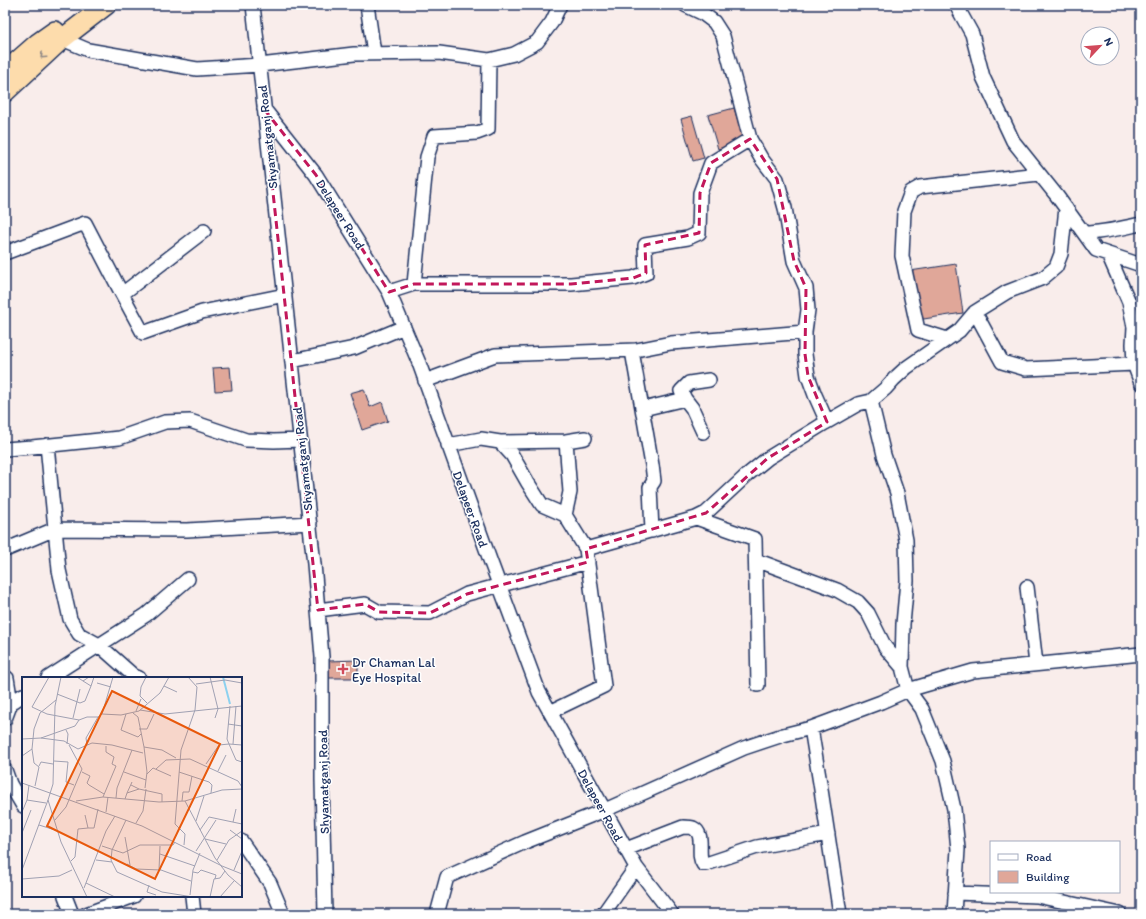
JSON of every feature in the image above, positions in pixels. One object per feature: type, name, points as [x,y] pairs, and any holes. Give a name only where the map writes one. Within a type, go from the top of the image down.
[{"type":"highway","points":[[5,72],[38,43],[89,5]]},
{"type":"highway","points":[[5,92],[62,39],[106,5]]},
{"type":"street","name":"Shyamatganj Road","points":[[253,5],[310,523],[322,657],[322,780],[325,914]]},
{"type":"street","points":[[367,5],[374,53]]},
{"type":"street","points":[[62,39],[88,50],[197,69],[260,65],[374,53],[439,53],[489,60],[514,54],[537,42],[552,22],[560,5]]},
{"type":"street","points":[[688,5],[714,22],[723,36],[750,139],[761,158],[777,179],[785,208],[794,260],[806,288],[808,310],[805,332],[805,354],[808,376],[827,422]]},
{"type":"street","points":[[956,5],[972,34],[983,77],[1013,141],[1066,208],[1096,250],[1141,265]]},
{"type":"street","points":[[414,284],[427,157],[431,143],[434,136],[477,133],[488,130],[489,60]]},
{"type":"street","name":"Delapeer Road","points":[[264,109],[316,175],[389,292],[425,381],[539,692],[636,867],[672,914]]},
{"type":"street","points":[[389,292],[414,284],[571,284],[633,278],[646,273],[645,245],[688,238],[699,233],[700,193],[711,163],[750,139]]},
{"type":"street","points":[[947,339],[918,330],[902,256],[904,211],[911,192],[920,187],[1039,174]]},
{"type":"street","points":[[586,549],[696,518],[706,513],[747,475],[768,458],[858,404],[872,401],[906,368],[959,331],[975,312],[1007,292],[1043,278],[1056,267],[1061,254],[1066,208]]},
{"type":"street","points":[[5,253],[85,222],[143,333],[202,312],[285,295]]},
{"type":"street","points":[[1084,233],[1118,229],[1141,224]]},
{"type":"street","points":[[122,294],[204,231]]},
{"type":"street","points":[[1108,254],[1129,302],[1134,327],[1134,364],[1141,383]]},
{"type":"street","points":[[975,312],[1002,362],[1008,364],[1026,369],[1134,364]]},
{"type":"street","points":[[292,361],[354,348],[404,327]]},
{"type":"street","points":[[425,381],[495,355],[632,351],[671,343],[805,332]]},
{"type":"street","points":[[632,351],[654,481],[650,487],[652,531]]},
{"type":"street","points":[[703,432],[692,408],[681,391],[689,383],[708,380]]},
{"type":"street","points":[[642,409],[685,399]]},
{"type":"street","points":[[872,401],[884,455],[896,493],[906,540],[907,581],[903,624],[902,667],[908,690],[922,709],[943,762],[954,809],[958,849],[954,914]]},
{"type":"street","points":[[5,449],[119,438],[166,422],[190,421],[246,440],[300,440]]},
{"type":"street","points":[[448,445],[481,439],[500,442],[566,441],[585,438]]},
{"type":"street","points":[[565,515],[570,492],[566,441]]},
{"type":"street","points":[[500,442],[512,455],[542,505],[565,515],[586,549],[604,686],[550,712]]},
{"type":"street","points":[[47,446],[59,570],[70,619],[79,634],[99,645],[136,677]]},
{"type":"street","points":[[696,518],[755,539],[758,685]]},
{"type":"street","points":[[5,550],[55,529],[187,530],[310,523]]},
{"type":"street","points":[[756,560],[837,590],[858,602],[868,613],[885,646],[902,667]]},
{"type":"street","points":[[318,610],[365,604],[379,612],[430,613],[467,594],[588,562]]},
{"type":"street","points":[[50,677],[146,616],[188,579]]},
{"type":"street","points":[[1027,587],[1036,664]]},
{"type":"street","points":[[437,914],[447,877],[525,842],[605,810],[744,748],[783,735],[811,728],[881,702],[908,690],[973,671],[1141,654]]},
{"type":"street","points":[[5,719],[11,702],[7,678]]},
{"type":"street","points":[[11,702],[22,696]]},
{"type":"street","points":[[811,728],[840,914]]},
{"type":"street","points":[[5,770],[10,784],[22,804]]},
{"type":"street","points":[[626,849],[683,827],[693,828],[698,831],[700,840],[700,860],[703,864],[706,864],[757,847],[828,834]]},
{"type":"street","points":[[243,847],[270,882],[283,914]]},
{"type":"street","points":[[603,914],[636,867]]},
{"type":"street","points":[[955,893],[1037,896],[1120,914]]},
{"type":"street","points":[[66,897],[72,914]]},
{"type":"street","points":[[86,914],[131,897]]},
{"type":"street","points":[[192,897],[194,914]]},
{"type":"highlighted area","points":[[264,109],[316,175],[389,292],[414,284],[571,284],[633,278],[646,273],[645,245],[699,233],[700,193],[711,163],[750,139],[777,179],[794,261],[806,288],[805,354],[808,376],[827,422],[768,458],[706,513],[586,549],[588,562],[467,594],[430,613],[379,612],[365,604],[318,610]]},
{"type":"building","points":[[734,108],[744,141],[718,149],[708,115]]},
{"type":"building","points":[[692,116],[704,158],[693,161],[681,119]]},
{"type":"building","points":[[956,264],[963,313],[917,320],[910,271]]},
{"type":"building","points":[[230,367],[232,390],[215,391],[213,368]]},
{"type":"building","points":[[364,389],[370,407],[382,402],[388,421],[362,430],[350,393]]},
{"type":"building","points":[[358,660],[358,678],[329,678],[328,661]]},
{"type":"place","name":"Dr Chaman Lal Eye Hospital","points":[[343,669]]}]
